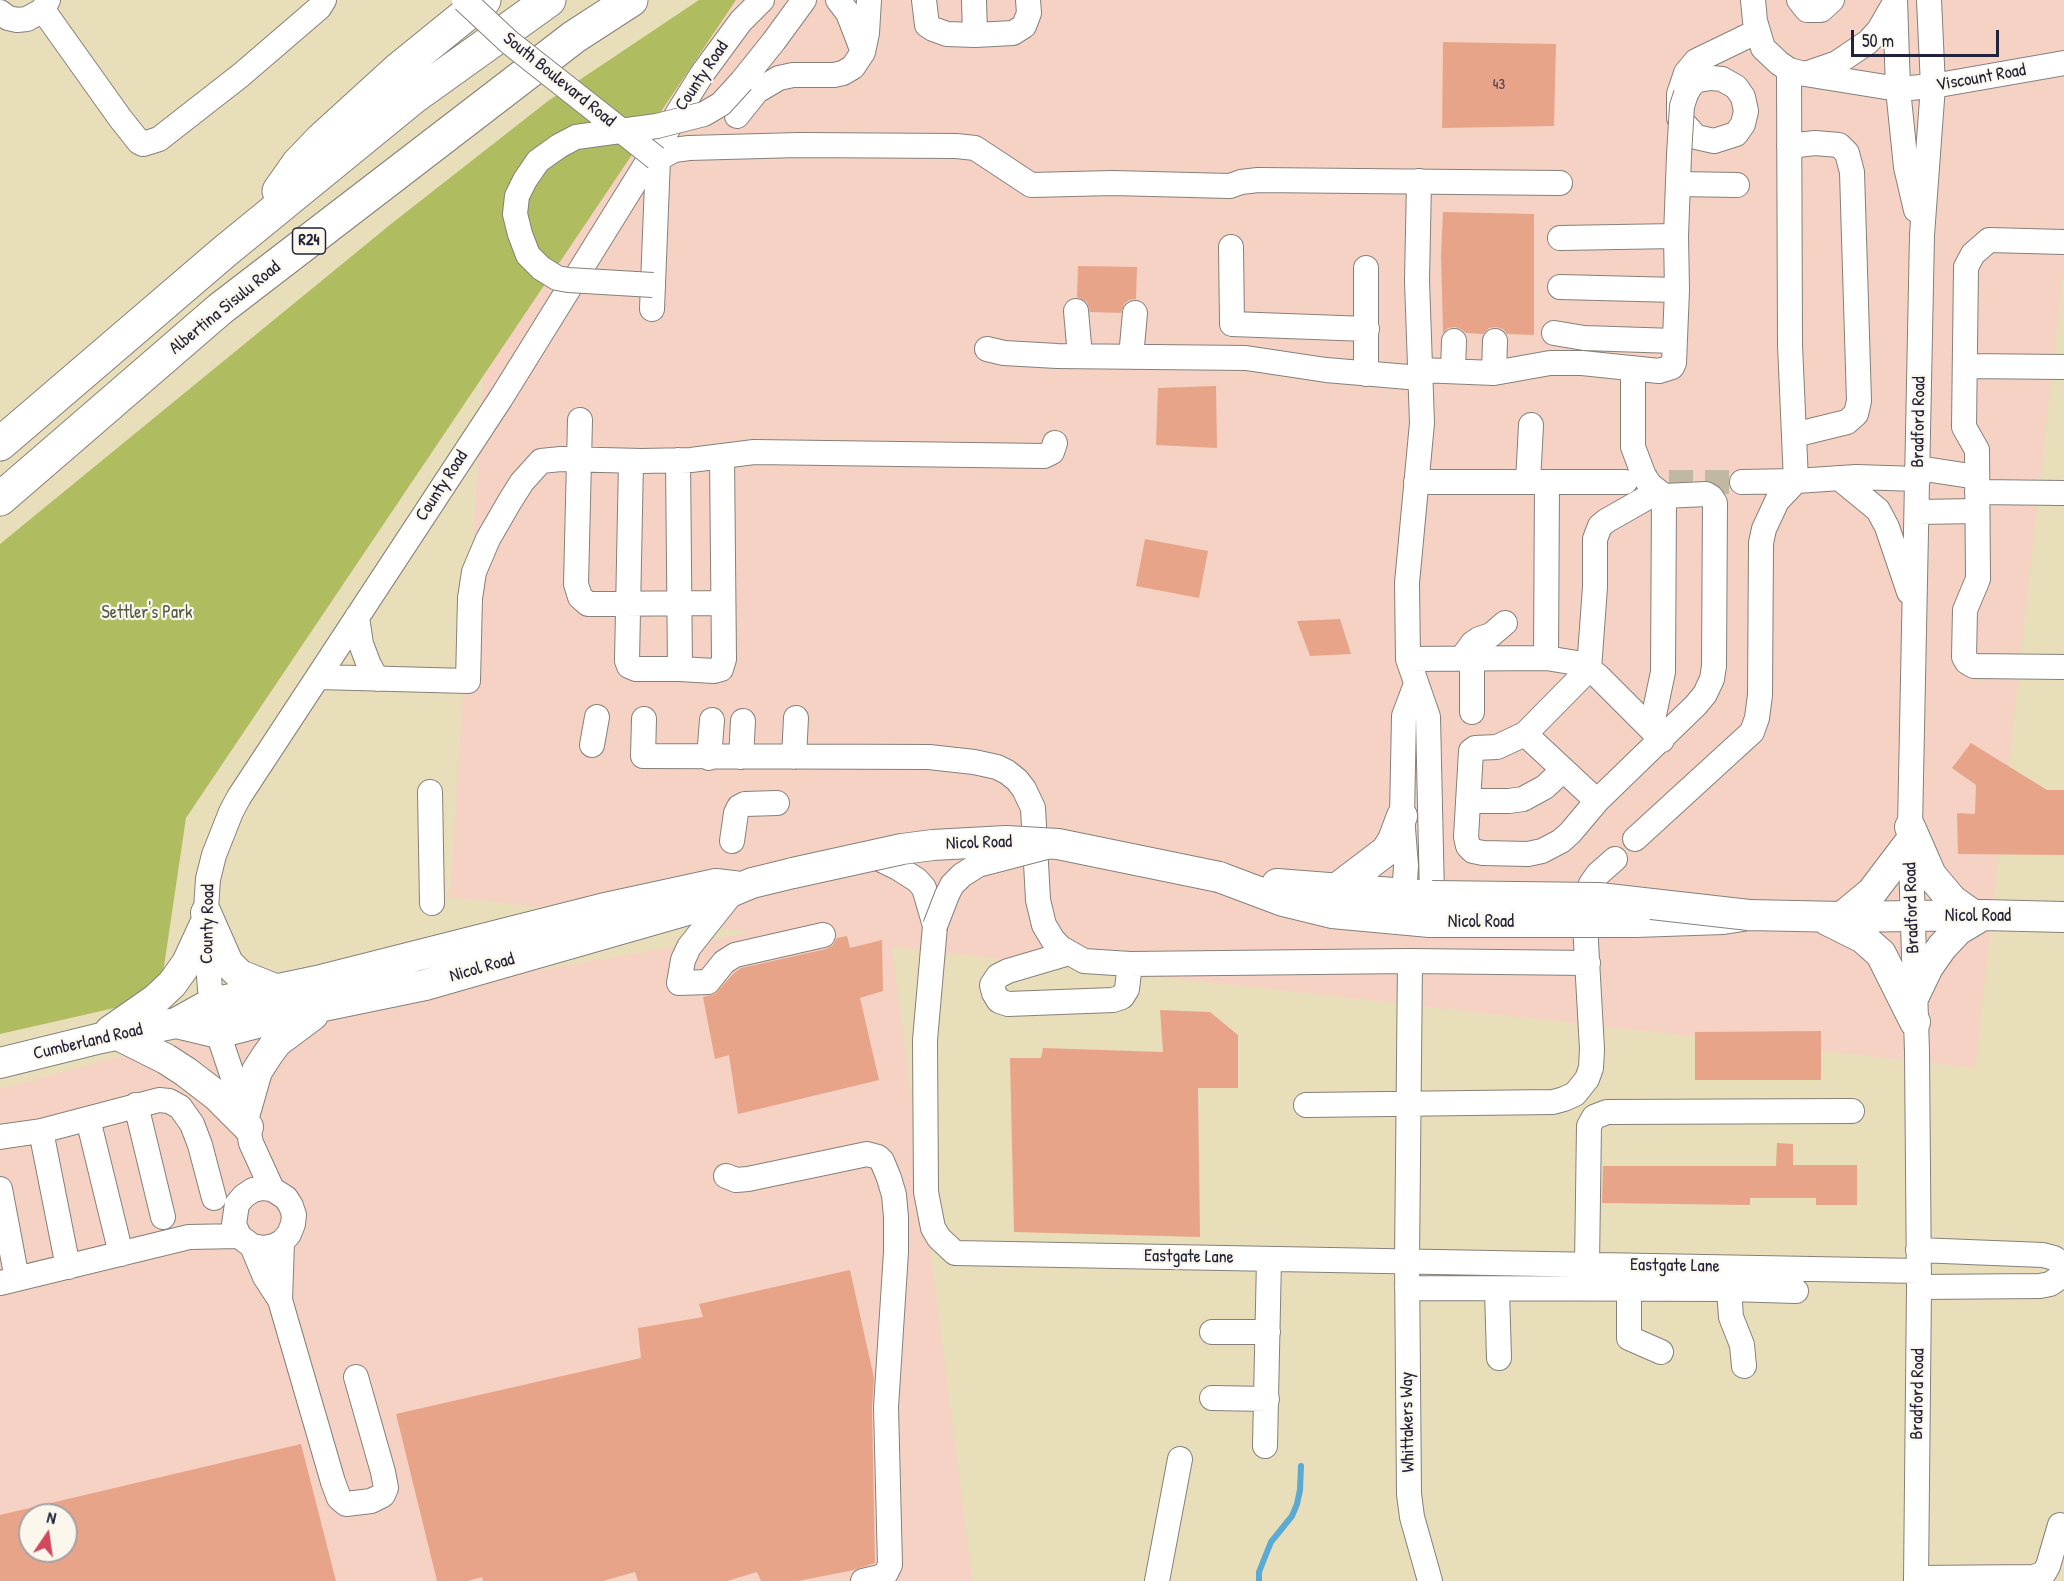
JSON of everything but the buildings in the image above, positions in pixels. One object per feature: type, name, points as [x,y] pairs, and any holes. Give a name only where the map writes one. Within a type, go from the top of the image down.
[{"type":"highway","points":[[263,219],[298,164],[321,140],[400,68],[484,0]]},
{"type":"highway","name":"R24","points":[[0,444],[263,219],[416,96],[549,0]]},
{"type":"highway","name":"Albertina Sisulu Road","points":[[0,499],[220,309],[574,37],[631,0]]},
{"type":"main road","points":[[1336,889],[1386,851],[1394,840],[1402,816]]},
{"type":"main road","points":[[1910,834],[1931,875],[1952,900],[1978,915],[1958,930],[1928,967],[1915,1008],[1881,954],[1863,938],[1830,917],[1872,892],[1910,834]]},
{"type":"main road","name":"Nicol Road","points":[[218,1033],[328,1005],[424,985],[687,910],[761,880],[902,849],[1006,841],[1058,844],[1219,877],[1336,889],[1417,908]]},
{"type":"main road","name":"Nicol Road","points":[[1219,877],[1283,901],[1332,913],[1417,908],[1635,922],[1722,919],[1749,915],[2064,917]]},
{"type":"main road","name":"Nicol Road","points":[[212,1003],[387,964],[601,909],[716,884],[736,890]]},
{"type":"main road","points":[[206,919],[228,963],[240,975],[275,989]]},
{"type":"main road","points":[[108,1036],[172,984],[187,963],[206,919]]},
{"type":"main road","name":"Cumberland Road","points":[[0,1063],[108,1036],[176,1023],[212,1003]]},
{"type":"main road","points":[[248,1128],[257,1071],[273,1048],[289,1032],[328,1005]]},
{"type":"main road","name":"Cumberland Road","points":[[176,1023],[218,1033]]},
{"type":"main road","points":[[108,1036],[166,1059],[186,1072],[216,1095],[248,1128]]},
{"type":"street","points":[[6,20],[27,20],[45,5],[120,118],[143,144],[159,139],[241,75],[320,8],[324,0]]},
{"type":"street","name":"South Boulevard Road","points":[[464,0],[509,42],[657,159]]},
{"type":"street","name":"County Road","points":[[272,1190],[248,1128],[218,1033],[207,965],[208,879],[214,855],[231,812],[501,398],[702,74],[741,21],[762,0]]},
{"type":"street","points":[[653,285],[568,280],[557,278],[541,268],[528,255],[515,214],[517,196],[525,180],[538,161],[576,137],[657,126],[704,114],[721,104],[774,41],[804,0]]},
{"type":"street","points":[[838,0],[865,43]]},
{"type":"street","points":[[865,43],[869,0]]},
{"type":"street","points":[[737,116],[757,91],[779,78],[793,75],[834,75],[853,67],[878,13],[881,0]]},
{"type":"street","points":[[924,0],[927,25],[947,34],[975,35],[1013,33],[1024,26],[1029,13],[1028,0]]},
{"type":"street","points":[[974,0],[975,35]]},
{"type":"street","points":[[1753,0],[1763,48],[1779,63],[1797,72],[1837,63],[1868,42],[1879,30],[1895,1]]},
{"type":"street","points":[[1799,0],[1807,10],[1821,10],[1832,0]]},
{"type":"street","name":"Bradford Road","points":[[1916,1580],[1918,1270],[1914,917],[1910,834],[1922,235],[1933,86],[1929,0]]},
{"type":"street","name":"Bradford Road","points":[[1895,1],[1898,89],[1906,167],[1922,235]]},
{"type":"street","points":[[987,349],[1004,353],[1080,356],[1246,358],[1366,374],[1420,374],[1453,371],[1494,373],[1550,363],[1582,363],[1659,371],[1672,367],[1677,290],[1676,236],[1679,155],[1682,106],[1690,85],[1698,80],[1711,78],[1722,79],[1736,87],[1743,97],[1746,111],[1743,124],[1736,134],[1714,141],[1696,136],[1679,118],[1679,94],[1686,73],[1696,61],[1758,32]]},
{"type":"street","name":"Viscount Road","points":[[1797,72],[1898,89],[1933,86],[2064,63]]},
{"type":"street","points":[[1635,839],[1752,732],[1757,718],[1760,695],[1761,543],[1764,530],[1777,501],[1796,481],[1790,345],[1790,146],[1797,72]]},
{"type":"street","points":[[1790,146],[1815,143],[1839,145],[1846,153],[1852,172],[1859,401],[1856,414],[1847,422],[1794,435]]},
{"type":"street","points":[[652,309],[657,159],[674,150],[799,145],[968,146],[981,151],[1031,185],[1102,183],[1230,186],[1258,180],[1560,183]]},
{"type":"street","points":[[1417,908],[1428,717],[1408,659],[1407,583],[1422,423],[1417,280],[1419,181]]},
{"type":"street","points":[[1678,184],[1737,185]]},
{"type":"street","points":[[1560,238],[1676,236]]},
{"type":"street","points":[[2064,242],[1989,240],[1973,254],[1966,267],[1964,427],[1977,450],[1978,579],[1965,610],[1964,657],[1974,666],[2064,666]]},
{"type":"street","points":[[1229,357],[1232,324],[1231,247]]},
{"type":"street","points":[[1366,268],[1366,374]]},
{"type":"street","points":[[1560,287],[1677,290]]},
{"type":"street","points":[[1076,311],[1080,356]]},
{"type":"street","points":[[1131,357],[1135,313]]},
{"type":"street","points":[[1232,324],[1367,329]]},
{"type":"street","points":[[1554,333],[1584,338],[1674,340]]},
{"type":"street","points":[[1582,363],[1584,338]]},
{"type":"street","points":[[1453,371],[1454,340]]},
{"type":"street","points":[[1494,373],[1495,341]]},
{"type":"street","points":[[1965,366],[2064,366]]},
{"type":"street","points":[[1633,368],[1633,447],[1644,476],[1661,494],[1664,672],[1656,735]]},
{"type":"street","points":[[580,420],[576,584],[580,597],[588,604],[723,603]]},
{"type":"street","points":[[1531,425],[1524,486],[1546,658]]},
{"type":"street","points":[[319,677],[468,681],[470,598],[474,572],[484,547],[522,482],[541,461],[678,460],[740,452],[1044,456],[1052,452],[1055,443]]},
{"type":"street","points":[[631,461],[627,661],[629,666],[636,669],[714,671],[721,669],[724,659],[722,456]]},
{"type":"street","points":[[678,460],[680,669]]},
{"type":"street","points":[[1742,482],[1918,473],[1977,493]]},
{"type":"street","points":[[1839,478],[1878,510],[1887,527],[1915,608]]},
{"type":"street","points":[[1416,482],[1454,489],[1625,482]]},
{"type":"street","points":[[1699,493],[1711,497],[1716,508],[1714,666],[1712,679],[1705,694],[1696,705],[1656,735],[1561,841],[1542,851],[1528,854],[1473,851],[1468,846],[1466,837],[1472,751],[1475,748],[1497,747],[1525,734],[1589,669],[1595,586],[1595,539],[1600,526],[1661,494],[1699,493]]},
{"type":"street","points":[[1917,512],[1977,493],[2064,493]]},
{"type":"street","points":[[357,617],[361,644],[377,679]]},
{"type":"street","points":[[1472,712],[1466,659],[1473,644],[1479,639],[1491,636],[1504,623]]},
{"type":"street","points":[[1408,659],[1546,658],[1577,663],[1589,669],[1656,735]]},
{"type":"street","points":[[1416,684],[1404,716],[1402,816],[1406,866],[1417,908]]},
{"type":"street","points":[[592,746],[597,717]]},
{"type":"street","points":[[794,757],[796,718]]},
{"type":"street","points":[[644,719],[643,756],[929,757],[974,762],[997,767],[1007,772],[1024,789],[1033,808],[1040,915],[1053,940],[1084,961],[1130,964],[1410,961],[1588,963]]},
{"type":"street","points":[[709,758],[712,720]]},
{"type":"street","points":[[741,758],[743,721]]},
{"type":"street","points":[[1525,734],[1562,771],[1597,801]]},
{"type":"street","points":[[1468,801],[1523,799],[1545,787],[1562,771]]},
{"type":"street","points":[[430,792],[432,903]]},
{"type":"street","points":[[732,841],[739,807],[746,804],[777,803]]},
{"type":"street","name":"Eastgate Lane","points":[[1058,844],[978,865],[962,875],[952,885],[935,926],[925,1040],[926,1192],[933,1228],[939,1238],[955,1252],[1918,1270]]},
{"type":"street","points":[[871,855],[917,880],[924,888],[935,926]]},
{"type":"street","points":[[1306,1105],[1553,1102],[1575,1094],[1587,1079],[1591,1068],[1588,963],[1583,918],[1586,895],[1598,874],[1615,859]]},
{"type":"street","points":[[736,890],[689,947],[683,960],[679,983],[708,982],[724,962],[735,955],[824,935]]},
{"type":"street","points":[[1069,953],[998,976],[992,985],[994,993],[999,1001],[1008,1004],[1113,1000],[1122,997],[1127,989],[1130,964]]},
{"type":"street","name":"Whittakers Way","points":[[1410,961],[1407,1261],[1409,1494],[1412,1517],[1430,1581]]},
{"type":"street","points":[[0,1137],[41,1131],[159,1100],[169,1101],[180,1107],[192,1124],[214,1198]]},
{"type":"street","points":[[136,1105],[163,1217]]},
{"type":"street","points":[[1587,1265],[1589,1126],[1594,1117],[1607,1112],[1852,1111]]},
{"type":"street","points":[[88,1119],[122,1254]]},
{"type":"street","points":[[248,1128],[239,1203],[234,1224],[280,1300],[339,1498],[346,1503],[370,1501],[383,1495],[386,1488],[356,1377]]},
{"type":"street","points":[[41,1131],[68,1267]]},
{"type":"street","points":[[726,1176],[736,1180],[748,1179],[867,1154],[878,1157],[882,1161],[889,1178],[897,1217],[886,1407],[890,1565],[880,1577],[863,1581]]},
{"type":"street","points":[[0,1189],[8,1281],[189,1237],[245,1241],[264,1248],[274,1246],[282,1242],[289,1234],[294,1215],[286,1198],[272,1190],[262,1188],[253,1190],[239,1203],[189,1237]]},
{"type":"street","points":[[280,1300],[282,1242]]},
{"type":"street","points":[[2043,1255],[2054,1258],[2064,1266],[2059,1278],[2050,1284],[2040,1286],[1918,1270],[2043,1255]]},
{"type":"street","points":[[1265,1446],[1269,1259]]},
{"type":"street","points":[[1407,1288],[1796,1291]]},
{"type":"street","points":[[1497,1289],[1499,1358]]},
{"type":"street","points":[[1629,1289],[1629,1338],[1661,1352]]},
{"type":"street","points":[[1729,1289],[1731,1317],[1742,1346],[1744,1366]]},
{"type":"street","points":[[1212,1332],[1268,1332]]},
{"type":"street","points":[[1212,1398],[1267,1399]]},
{"type":"street","points":[[1157,1581],[1180,1459]]},
{"type":"street","points":[[1916,1580],[2034,1577],[2044,1573],[2048,1566],[2060,1525]]},
{"type":"shaded area","points":[[706,0],[2064,0],[2064,262],[1975,1068],[892,947],[972,1581],[0,1581],[0,1089],[234,1025],[753,932],[450,897],[498,152]]},
{"type":"green space","name":"Settler's Park","points":[[699,0],[736,0],[186,818],[163,973],[132,1004],[0,1034],[0,544],[391,224],[548,101]]},
{"type":"waterway","points":[[1259,1581],[1259,1572],[1271,1542],[1292,1516],[1297,1504],[1301,1466]]},
{"type":"tunnel","points":[[1633,482],[1742,482]]}]
